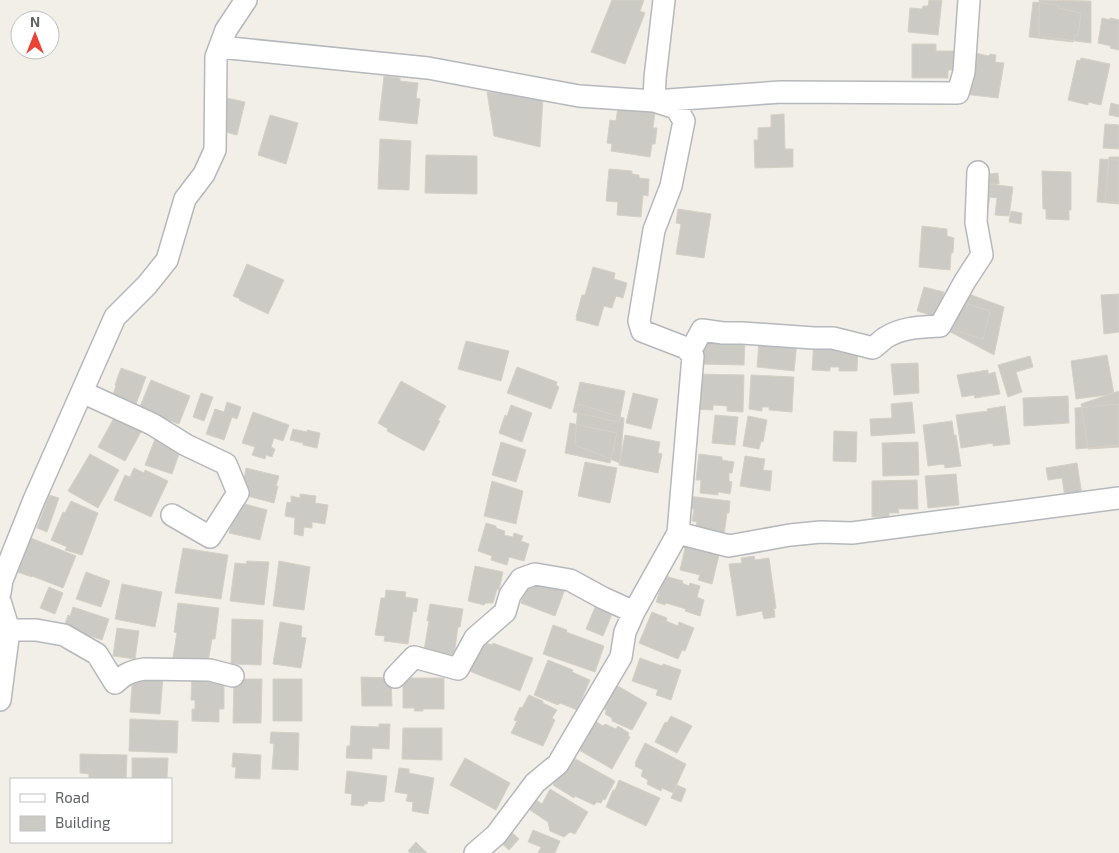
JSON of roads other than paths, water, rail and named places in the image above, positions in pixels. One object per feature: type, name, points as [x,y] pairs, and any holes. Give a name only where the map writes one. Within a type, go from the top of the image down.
[{"type":"street","points":[[0,593],[2,580],[34,500],[115,317],[147,285],[167,260],[184,199],[204,174],[216,150],[216,57],[226,30],[246,0]]},
{"type":"street","points":[[654,101],[664,0]]},
{"type":"street","points":[[220,47],[428,68],[579,96],[654,101],[781,92],[958,93],[964,72],[969,0]]},
{"type":"street","points":[[475,853],[496,835],[536,783],[558,764],[621,658],[625,632],[634,612],[678,533],[693,356],[686,348],[642,331],[639,321],[654,230],[671,186],[684,120],[676,108],[654,101]]},
{"type":"street","points":[[690,352],[702,330],[723,333],[833,338],[873,348],[885,338],[900,331],[940,326],[982,255],[976,222],[978,172]]},
{"type":"street","points":[[82,392],[152,424],[186,445],[226,464],[238,493],[210,537],[172,515]]},
{"type":"street","points":[[678,533],[729,546],[790,535],[821,532],[852,533],[1119,498]]},
{"type":"street","points":[[395,677],[414,656],[458,669],[475,638],[504,612],[510,595],[522,579],[534,574],[570,580],[602,598],[634,612]]},
{"type":"street","points":[[0,601],[9,630],[0,700]]},
{"type":"street","points":[[9,630],[36,630],[64,635],[97,654],[115,682],[125,674],[134,670],[144,669],[210,670],[233,676]]}]
